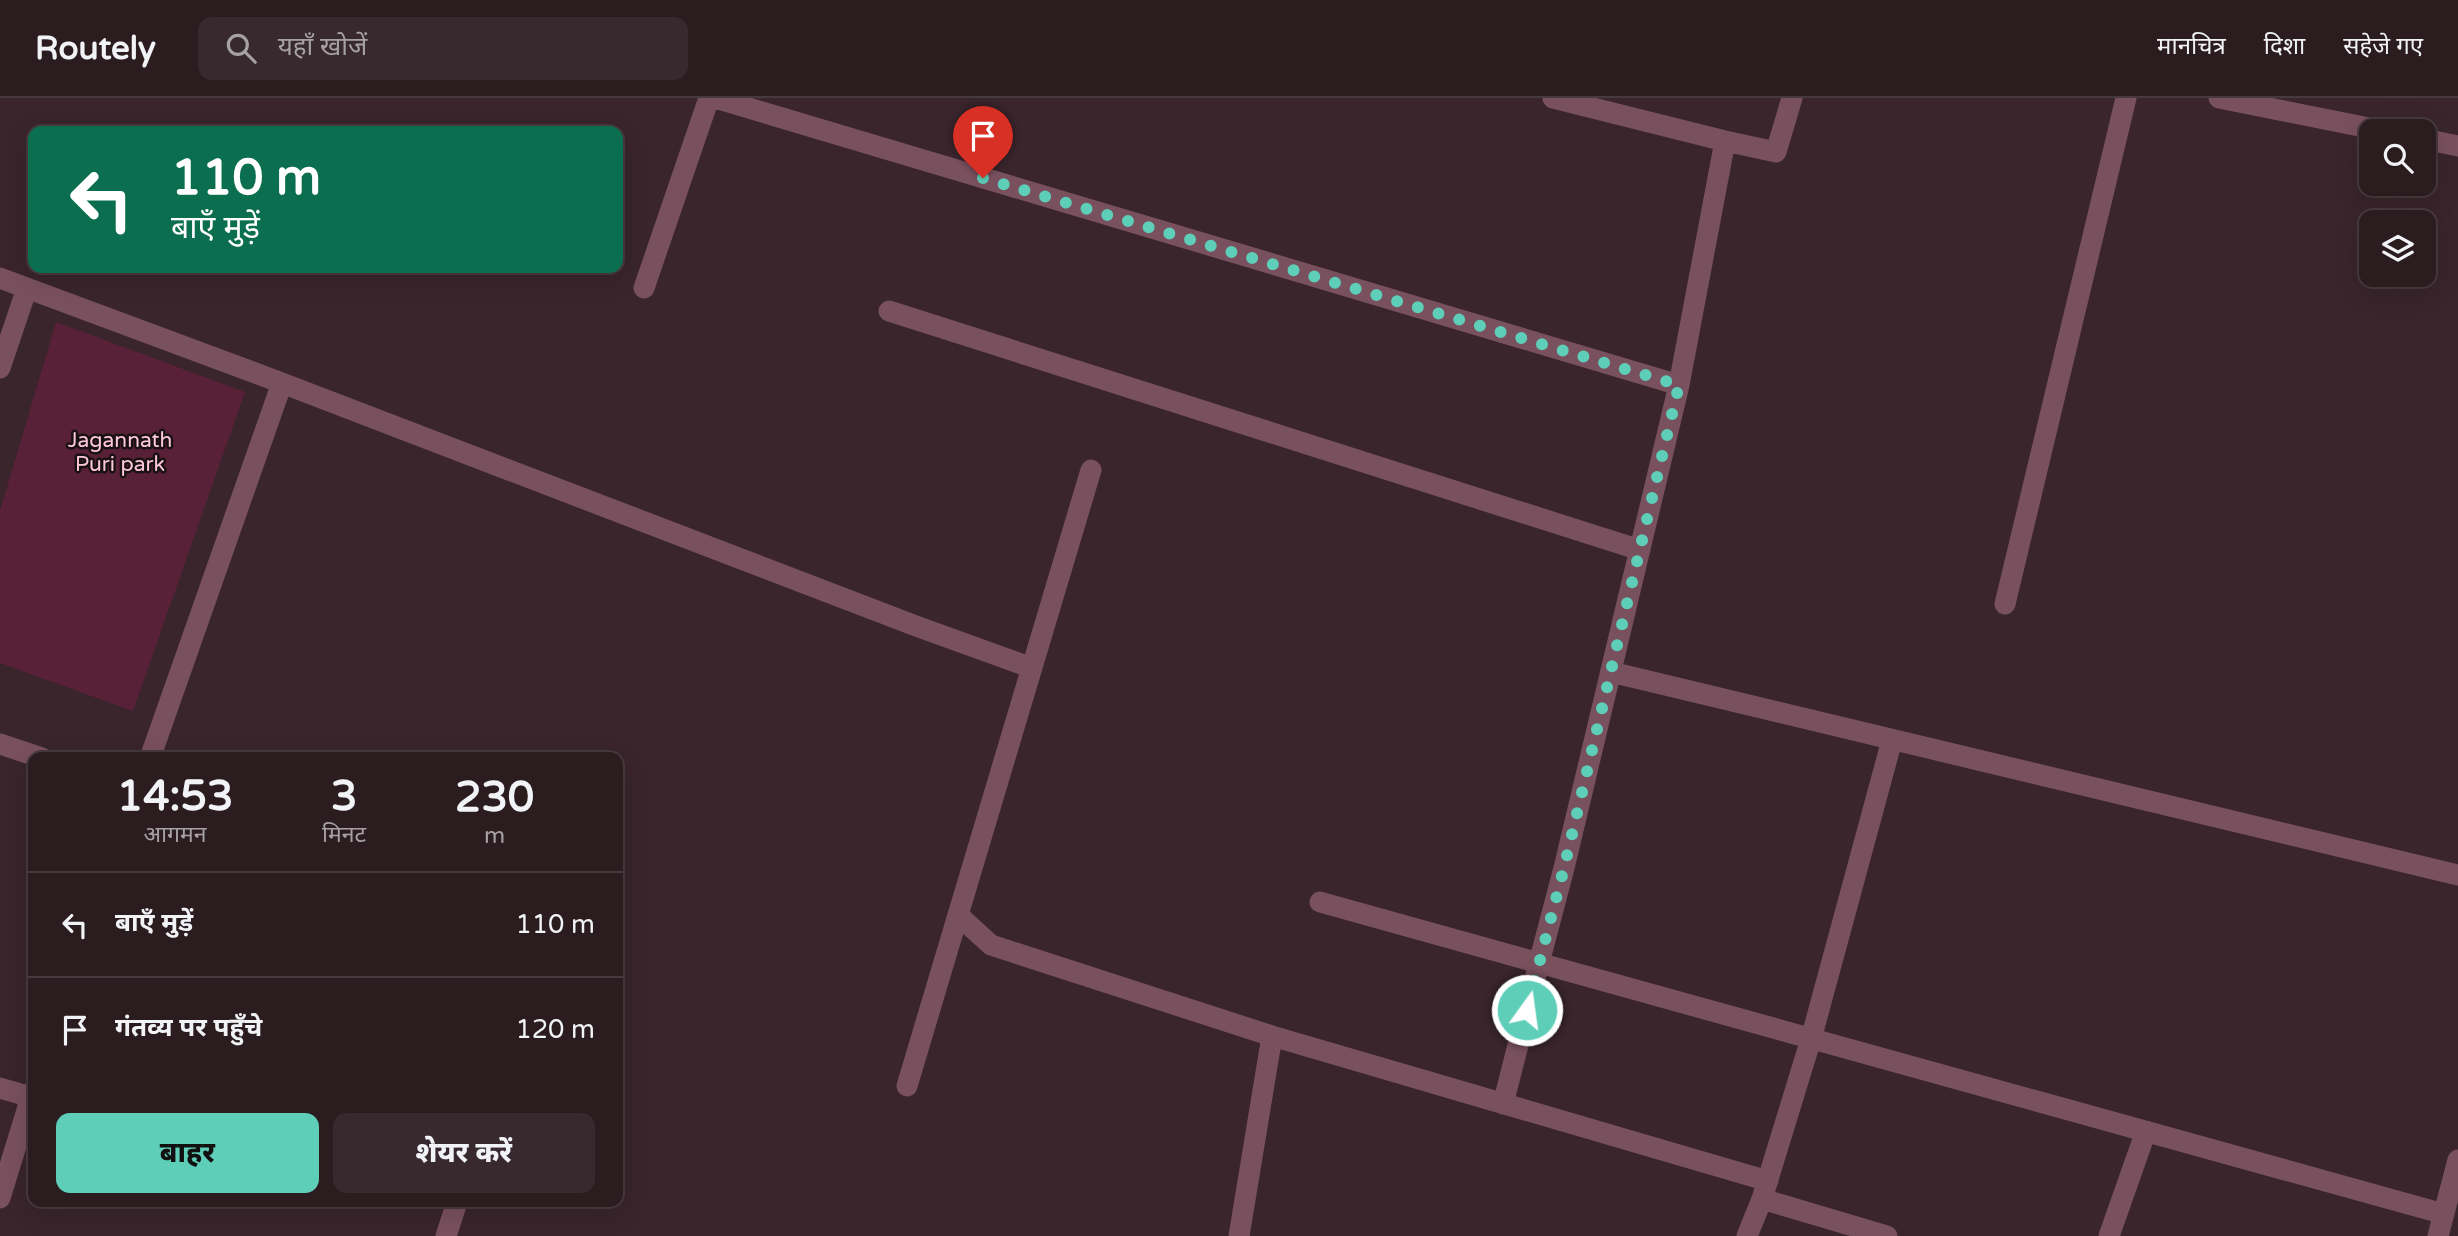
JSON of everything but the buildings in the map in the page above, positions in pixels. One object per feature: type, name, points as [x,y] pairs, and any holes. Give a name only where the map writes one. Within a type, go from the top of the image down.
[{"type":"street","points":[[644,288],[709,98]]},
{"type":"street","points":[[715,98],[1679,385]]},
{"type":"street","points":[[1553,98],[1776,152],[1792,98]]},
{"type":"street","points":[[2005,604],[2126,98]]},
{"type":"street","points":[[2219,98],[2359,126]]},
{"type":"street","points":[[1503,1104],[1611,672],[1679,385],[1725,141]]},
{"type":"street","points":[[2436,141],[2458,146]]},
{"type":"street","points":[[0,278],[1032,668]]},
{"type":"street","points":[[0,368],[27,288]]},
{"type":"street","points":[[889,311],[1640,550]]},
{"type":"street","points":[[152,752],[282,383]]},
{"type":"street","points":[[907,1086],[1091,470]]},
{"type":"street","points":[[1611,672],[2458,875]]},
{"type":"street","points":[[1747,1236],[1765,1190],[1811,1039],[1892,740]]},
{"type":"street","points":[[0,744],[28,753]]},
{"type":"street","points":[[1320,902],[2146,1131],[2444,1229],[2458,1160]]},
{"type":"street","points":[[958,915],[991,945],[1272,1036],[1503,1104],[1765,1190],[1887,1236]]},
{"type":"street","points":[[1239,1236],[1272,1036]]},
{"type":"street","points":[[0,1088],[28,1093]]},
{"type":"street","points":[[0,1198],[28,1107]]},
{"type":"street","points":[[2109,1236],[2146,1131]]},
{"type":"street","points":[[446,1236],[455,1207]]},
{"type":"green space","name":"Jagannath Puri park","points":[[56,322],[245,392],[133,711],[0,663],[0,511]]},
{"type":"route","points":[[983,178],[1679,385],[1564,868],[1527,1010]]}]
